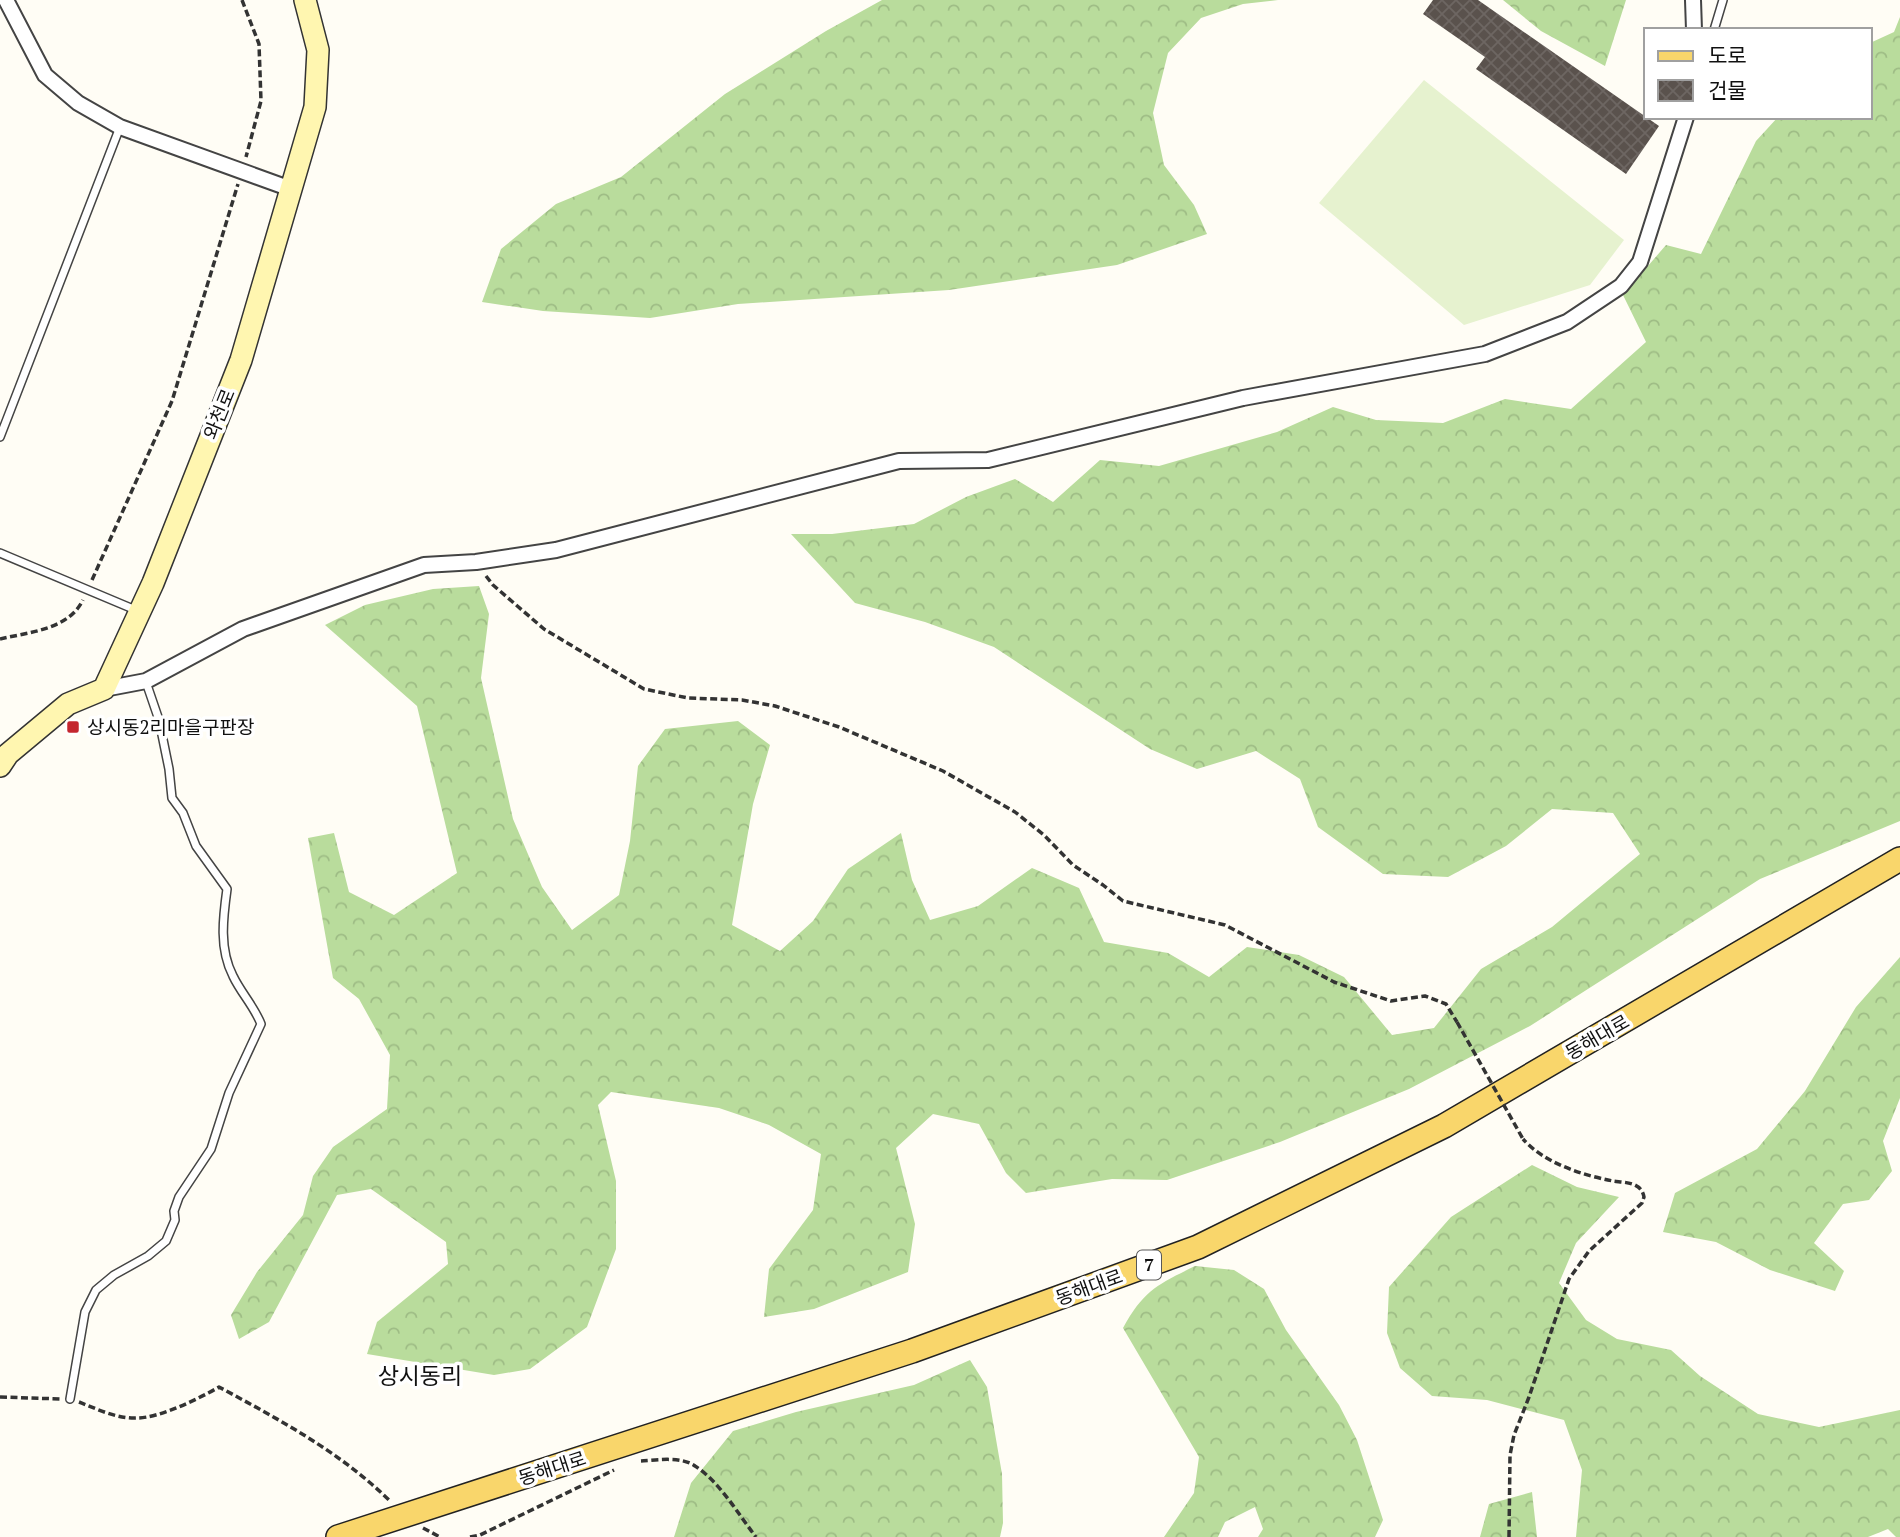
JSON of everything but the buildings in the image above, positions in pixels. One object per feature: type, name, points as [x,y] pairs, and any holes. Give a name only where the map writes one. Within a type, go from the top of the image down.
[{"type":"main road","name":"동해대로","points":[[338,1537],[912,1351],[1198,1247],[1444,1126],[1900,859]]},
{"type":"street","points":[[6,0],[45,75],[78,103],[120,127],[291,189]]},
{"type":"street","name":"와천로","points":[[104,689],[140,611],[241,360],[315,107],[318,50],[305,0]]},
{"type":"street","points":[[1693,0],[1693,28]]},
{"type":"street","points":[[0,766],[8,754],[68,704],[104,689],[146,681],[243,629],[424,565],[476,562],[556,550],[899,461],[988,460],[1243,398],[1485,354],[1567,322],[1621,286],[1640,262],[1685,119]]},
{"type":"lane","points":[[1715,28],[1723,0]]},
{"type":"lane","points":[[0,437],[120,127]]},
{"type":"lane","points":[[0,553],[140,611]]},
{"type":"lane","points":[[70,1399],[85,1312],[96,1290],[166,1241],[175,1220],[174,1211],[179,1198],[211,1149],[229,1093],[261,1024],[255,1009],[233,976],[222,944],[227,889],[196,846],[183,813],[172,798],[159,720],[146,681]]},
{"type":"path","points":[[0,639],[55,626],[77,611],[172,401],[261,101],[259,44],[242,0]]},
{"type":"path","points":[[476,562],[493,585],[544,629],[644,689],[688,698],[742,700],[775,706],[839,727],[943,771],[1015,812],[1044,835],[1073,865],[1122,901],[1225,925],[1334,982],[1391,1001],[1425,996],[1446,1004],[1522,1139],[1553,1161],[1570,1168],[1612,1181],[1633,1184],[1642,1191],[1644,1198],[1642,1203],[1589,1251],[1569,1279],[1514,1435],[1510,1455],[1509,1537]]},
{"type":"path","points":[[0,1397],[70,1399],[119,1416],[139,1419],[194,1402],[219,1387],[306,1434],[373,1484],[405,1515],[429,1533],[440,1537]]},
{"type":"path","points":[[641,1461],[670,1460],[694,1464],[715,1485],[756,1537]]},
{"type":"path","points":[[470,1537],[480,1535],[617,1469]]},
{"type":"green space","points":[[882,0],[1278,0],[1243,4],[1201,18],[1168,53],[1153,113],[1164,165],[1194,205],[1207,234],[1117,265],[949,290],[738,304],[650,318],[543,311],[482,302],[501,249],[556,204],[621,177],[725,94],[826,31]]},
{"type":"green space","points":[[1503,0],[1626,0],[1605,66],[1541,31]]},
{"type":"green space","points":[[1900,17],[1900,821],[1760,879],[1530,1026],[1409,1089],[1280,1142],[1167,1180],[1112,1179],[1026,1193],[1006,1173],[979,1124],[933,1114],[896,1148],[915,1224],[908,1272],[814,1309],[764,1317],[769,1269],[813,1210],[821,1154],[769,1125],[719,1108],[611,1092],[598,1105],[616,1181],[616,1249],[587,1327],[530,1369],[494,1375],[367,1354],[377,1322],[448,1264],[446,1242],[371,1189],[337,1195],[269,1322],[239,1339],[231,1315],[257,1272],[303,1215],[313,1176],[333,1147],[387,1109],[390,1055],[359,999],[333,978],[308,838],[334,833],[349,892],[394,915],[457,873],[417,706],[325,625],[365,605],[433,589],[479,586],[489,614],[481,678],[513,819],[542,887],[572,930],[619,895],[630,841],[638,766],[665,729],[738,721],[770,745],[753,804],[732,925],[780,951],[813,921],[848,869],[901,833],[912,880],[930,920],[978,906],[1032,868],[1079,888],[1104,942],[1168,953],[1209,977],[1247,947],[1299,955],[1344,977],[1392,1035],[1434,1028],[1481,969],[1552,927],[1640,854],[1613,813],[1552,809],[1506,846],[1448,877],[1383,874],[1318,827],[1300,779],[1256,751],[1197,769],[1150,749],[994,647],[925,622],[855,603],[791,534],[832,534],[914,524],[966,497],[1015,479],[1053,502],[1100,460],[1159,466],[1277,432],[1333,407],[1376,420],[1443,423],[1505,399],[1571,409],[1646,342],[1623,295],[1666,245],[1701,254],[1756,141],[1776,119],[1872,119],[1872,42],[1894,32]]},
{"type":"green space","points":[[1424,80],[1624,240],[1590,285],[1464,325],[1319,203]]},
{"type":"green space","points":[[1900,957],[1900,1098],[1883,1141],[1892,1171],[1869,1200],[1843,1204],[1814,1243],[1844,1271],[1835,1291],[1770,1270],[1716,1242],[1663,1232],[1675,1193],[1757,1149],[1805,1091],[1856,1007]]},
{"type":"green space","points":[[1532,1165],[1577,1187],[1619,1197],[1576,1243],[1559,1283],[1586,1320],[1617,1339],[1671,1350],[1700,1376],[1758,1414],[1819,1427],[1900,1410],[1900,1537],[1896,1537],[1888,1529],[1868,1537],[1576,1537],[1582,1470],[1564,1420],[1487,1400],[1432,1396],[1400,1368],[1387,1333],[1389,1287],[1451,1217]]},
{"type":"green space","points":[[1195,1266],[1234,1270],[1264,1289],[1286,1330],[1339,1405],[1357,1440],[1383,1520],[1375,1537],[1258,1537],[1263,1529],[1255,1507],[1225,1522],[1218,1537],[1164,1537],[1194,1493],[1199,1457],[1123,1328],[1138,1305],[1153,1290]]},
{"type":"green space","points":[[970,1360],[987,1387],[1002,1474],[1003,1523],[1000,1537],[674,1537],[691,1483],[733,1431],[796,1412],[914,1385]]},
{"type":"green space","points":[[1532,1492],[1537,1537],[1480,1537],[1489,1504]]},
{"type":"place","name":"상시동2리마을구판장","points":[[73,727]]},
{"type":"district","name":"상시동리","points":[[420,1376]]}]
